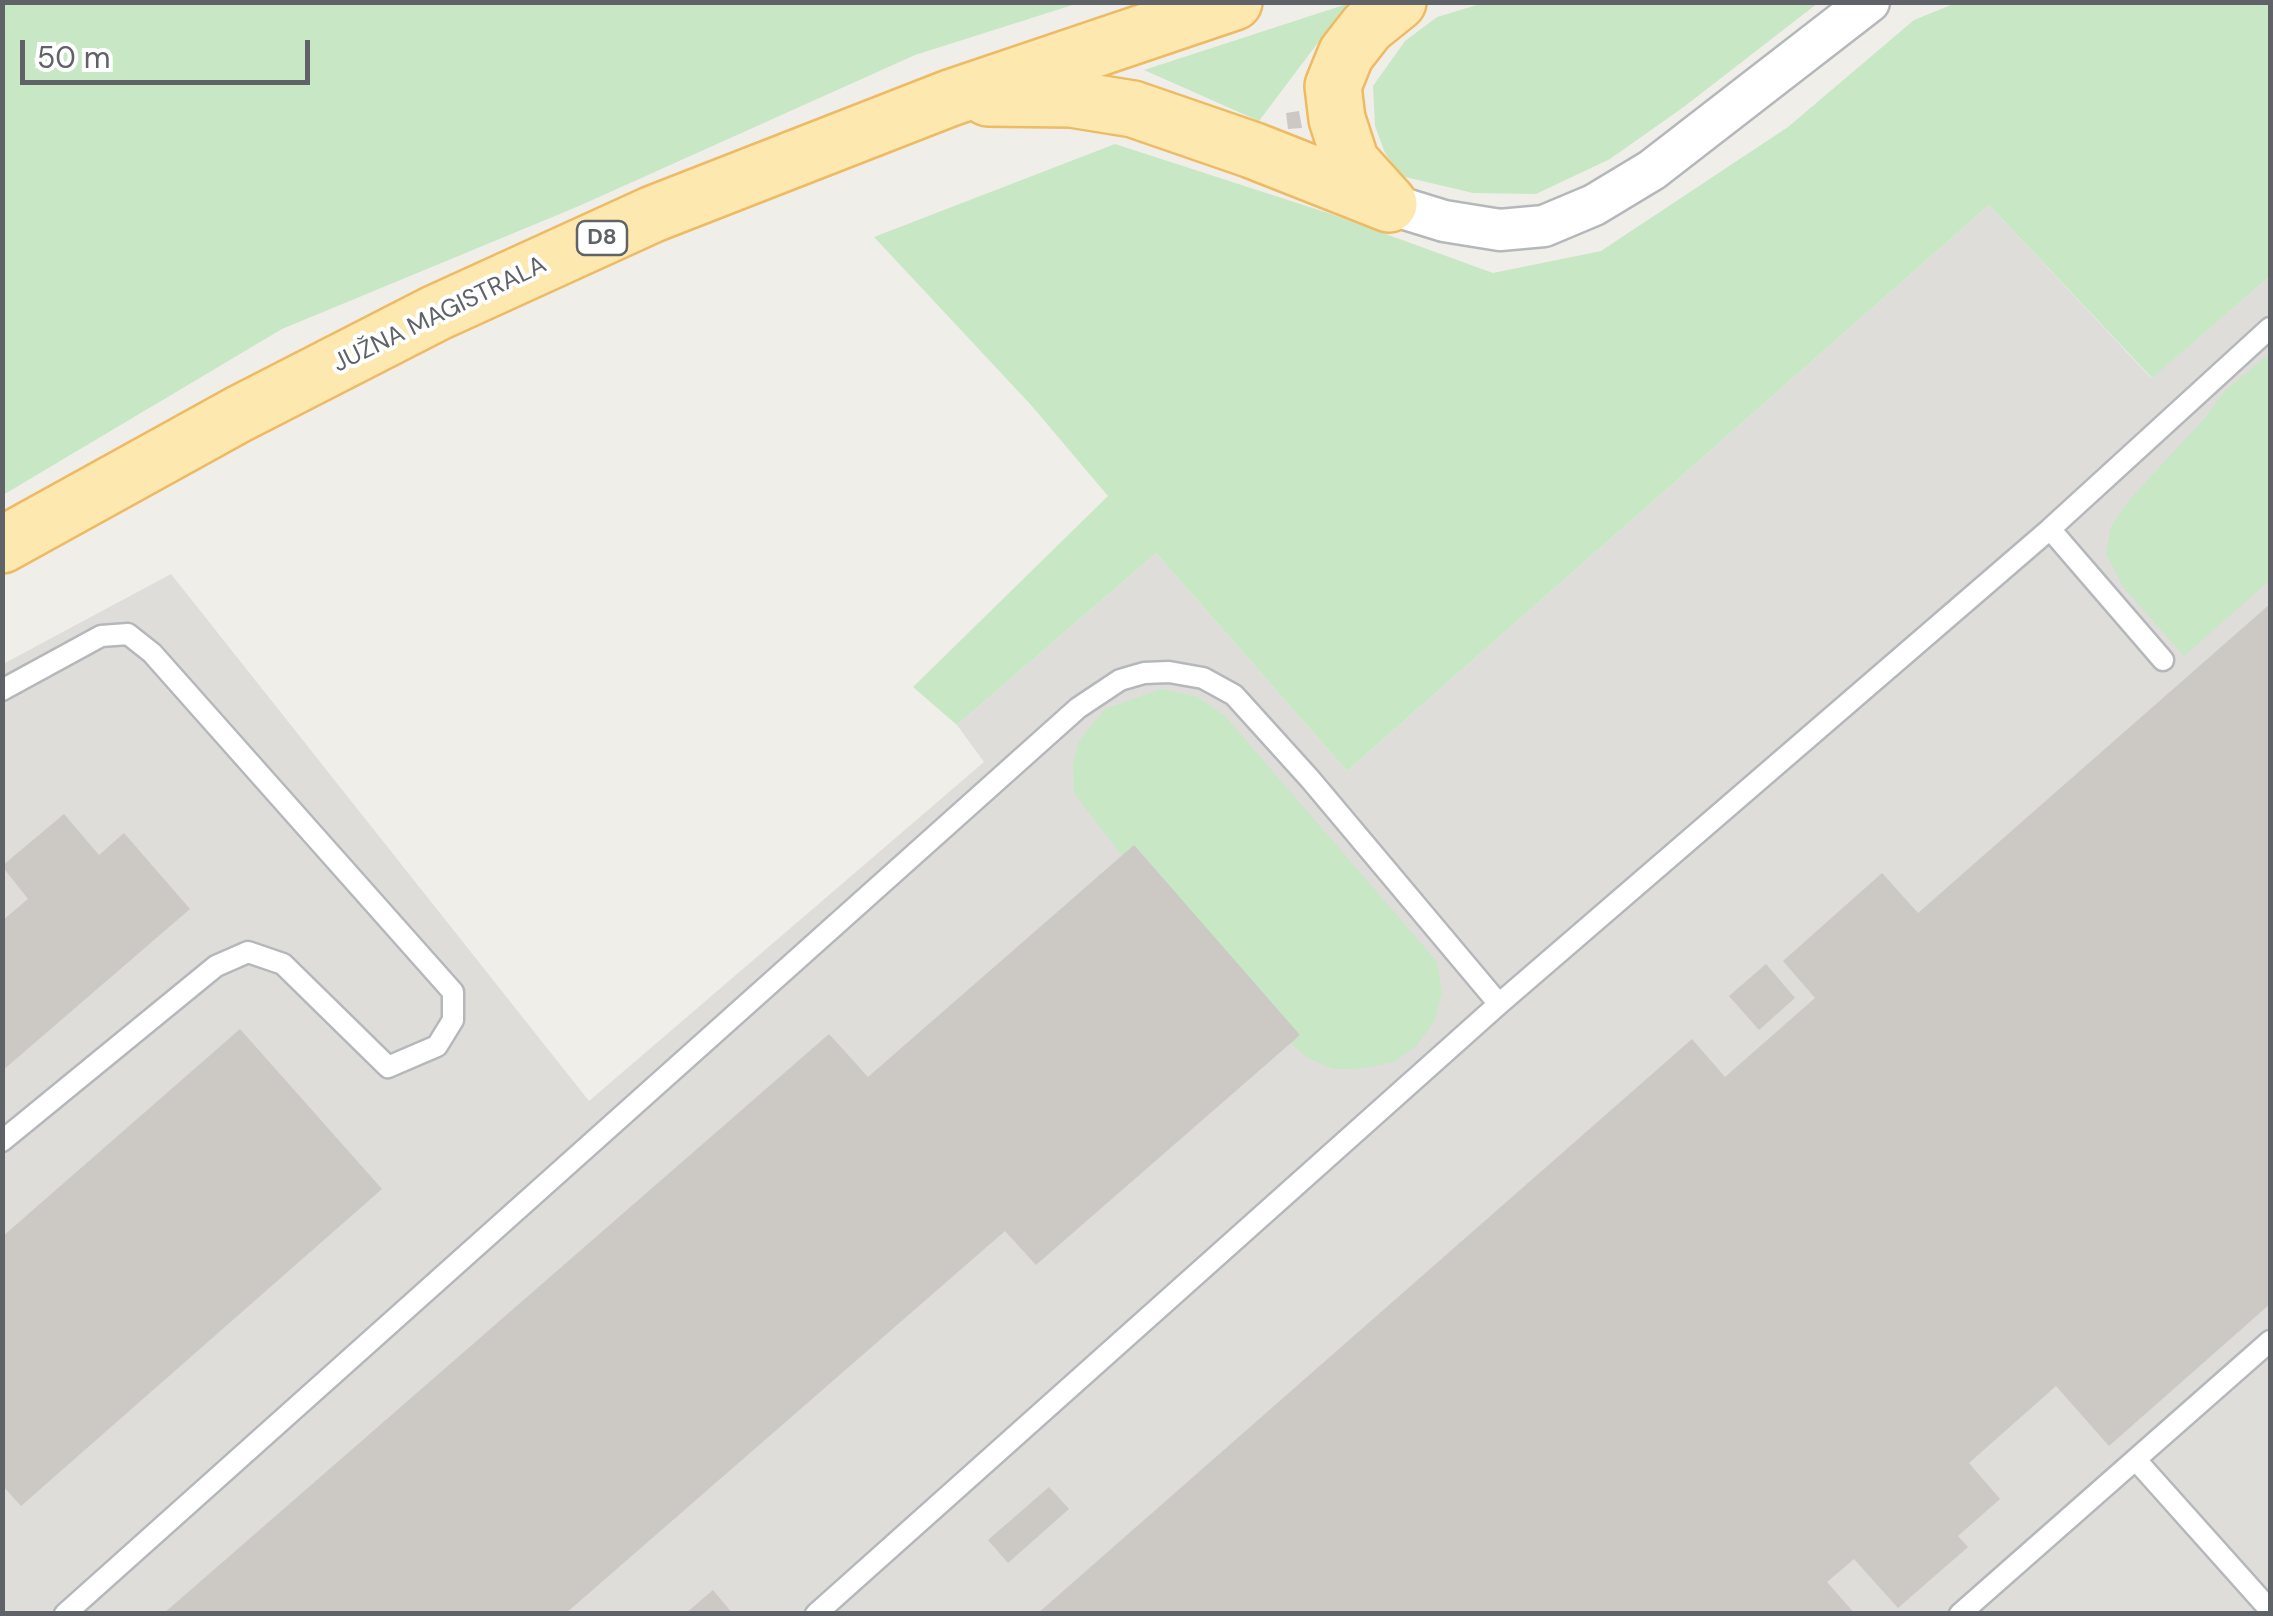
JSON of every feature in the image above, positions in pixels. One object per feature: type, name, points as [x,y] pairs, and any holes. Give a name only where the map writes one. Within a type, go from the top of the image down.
[{"type":"main road","name":"JUŽNA MAGISTRALA","points":[[2,546],[92,493],[436,313],[653,214],[950,98],[1234,2]]},
{"type":"main road","points":[[1389,204],[1351,162],[1337,119],[1334,86],[1346,54],[1366,26],[1398,2]]},
{"type":"main road","points":[[950,98],[1071,100],[1133,108],[1389,204]]},
{"type":"street","points":[[1389,204],[1444,220],[1500,230],[1544,226],[1594,205],[1652,170],[1870,2]]},
{"type":"lane","points":[[816,1614],[1499,1004],[2050,529],[2270,328]]},
{"type":"lane","points":[[2050,529],[2163,660]]},
{"type":"lane","points":[[2,690],[101,636],[128,634],[152,654],[453,992],[453,1020],[437,1046],[388,1067],[283,964],[248,952],[216,966],[2,1141]]},
{"type":"lane","points":[[65,1614],[1064,721],[1120,680],[1144,673],[1169,672],[1203,678],[1234,695],[1310,779],[1499,1004]]},
{"type":"lane","points":[[1960,1614],[2270,1341]]},
{"type":"lane","points":[[2136,1460],[2270,1610]]},
{"type":"shaded area","points":[[1989,205],[2151,378],[2270,276],[2270,1613],[3,1614],[3,664],[171,574],[589,1101],[984,762],[957,725],[1156,553],[1347,771]]},
{"type":"green space","points":[[1487,2],[1818,3],[1610,159],[1536,194],[1473,193],[1401,176],[1385,153],[1375,126],[1373,86],[1405,41],[1437,17]]},
{"type":"green space","points":[[2,3],[1079,3],[915,55],[579,206],[282,329],[3,495]]},
{"type":"green space","points":[[1956,3],[2270,3],[2270,276],[2152,378],[1989,205],[1347,771],[1156,553],[957,725],[913,687],[1108,496],[1031,405],[874,237],[1115,144],[1328,213],[1493,273],[1601,251],[1788,127],[1914,20]]},
{"type":"green space","points":[[1347,4],[1259,121],[1144,70]]},
{"type":"green space","points":[[2270,353],[2270,580],[2184,656],[2124,588],[2106,554],[2111,526],[2225,391]]},
{"type":"green space","points":[[1161,689],[1196,696],[1225,716],[1437,962],[1442,992],[1435,1020],[1417,1045],[1394,1062],[1333,1069],[1308,1058],[1291,1043],[1300,1035],[1122,856],[1074,793],[1073,763],[1079,741],[1105,709]]},
{"type":"building","points":[[1299,111],[1302,128],[1288,129],[1286,113]]},
{"type":"building","points":[[2270,604],[2270,1304],[2109,1446],[2056,1386],[1969,1463],[2000,1499],[1958,1536],[1968,1547],[1898,1608],[1854,1559],[1827,1582],[1855,1614],[1037,1614],[1692,1039],[1725,1077],[1815,998],[1783,961],[1882,873],[1918,913]]},
{"type":"building","points":[[64,814],[99,855],[124,833],[190,909],[2,1071],[2,921],[28,899],[2,866]]},
{"type":"building","points":[[1134,845],[1300,1035],[1036,1265],[1005,1231],[565,1614],[163,1614],[829,1034],[868,1077]]},
{"type":"building","points":[[1766,964],[1795,998],[1759,1030],[1729,996]]},
{"type":"building","points":[[240,1029],[382,1189],[21,1506],[2,1485],[2,1237]]},
{"type":"building","points":[[1049,1487],[1069,1509],[1008,1563],[988,1540]]},
{"type":"building","points":[[713,1590],[733,1614],[685,1614]]}]
